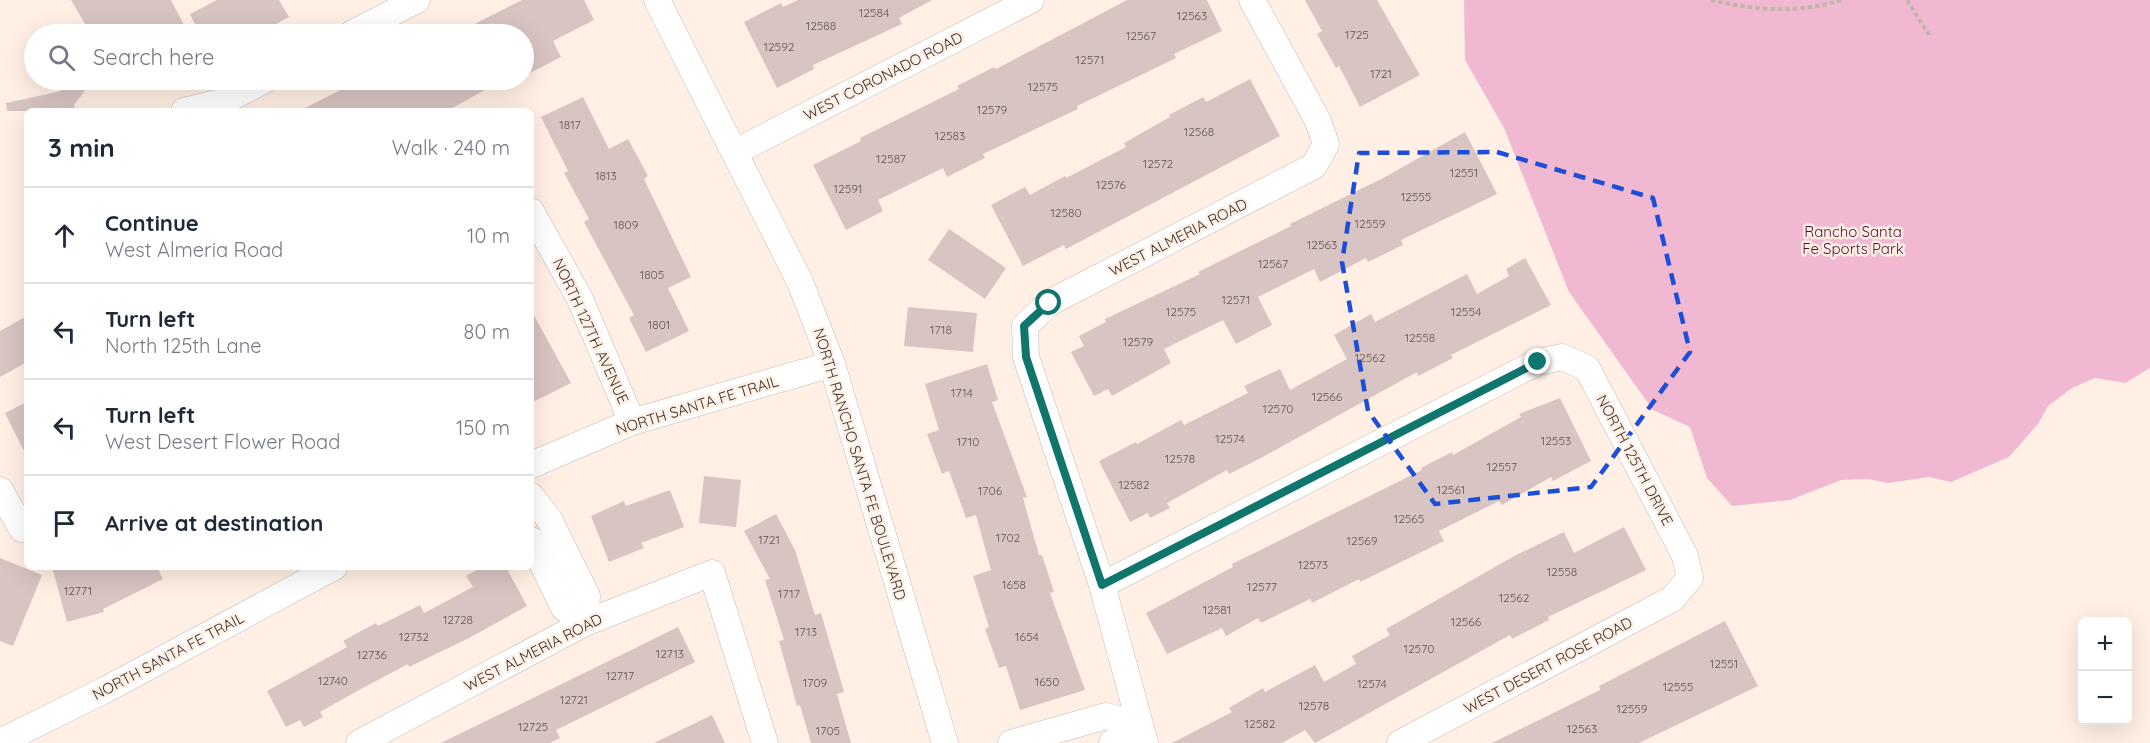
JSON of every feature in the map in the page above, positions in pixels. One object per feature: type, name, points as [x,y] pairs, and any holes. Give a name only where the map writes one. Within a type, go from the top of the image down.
[{"type":"street","points":[[370,24],[417,0]]},
{"type":"street","name":"NORTH RANCHO SANTA FE BOULEVARD","points":[[657,0],[800,282],[832,364],[945,743]]},
{"type":"street","name":"WEST CORONADO ROAD","points":[[735,152],[1031,0]]},
{"type":"street","name":"WEST ALMERIA ROAD","points":[[1102,585],[1026,357],[1024,326],[1049,303],[1314,166],[1326,144],[1318,121],[1252,0]]},
{"type":"street","points":[[197,108],[222,102],[245,90]]},
{"type":"street","name":"NORTH 127TH AVENUE","points":[[534,216],[580,299],[632,422]]},
{"type":"street","name":"NORTH 125TH DRIVE","points":[[1102,585],[1538,362],[1562,357],[1587,369],[1685,556],[1690,578]]},
{"type":"street","name":"NORTH SANTA FE TRAIL","points":[[534,464],[632,422],[832,364]]},
{"type":"street","points":[[0,490],[24,527]]},
{"type":"street","points":[[534,500],[549,519],[587,596],[585,623]]},
{"type":"street","points":[[534,546],[564,608],[585,623]]},
{"type":"street","name":"NORTH SANTA FE TRAIL","points":[[0,742],[105,690],[328,570]]},
{"type":"street","name":"WEST ALMERIA ROAD","points":[[359,743],[585,623],[712,573],[765,743]]},
{"type":"street","name":"WEST DESERT ROSE ROAD","points":[[1400,743],[1672,599],[1690,578]]},
{"type":"street","points":[[1102,585],[1142,734]]},
{"type":"street","points":[[1011,743],[1106,716],[1142,734]]},
{"type":"street","points":[[1112,743],[1142,734]]},
{"type":"path","points":[[1711,0],[1747,9],[1785,9],[1841,0]]},
{"type":"path","points":[[1907,0],[1929,35]]},
{"type":"highlighted area","points":[[1497,152],[1653,198],[1690,352],[1591,487],[1435,504],[1368,411],[1342,262],[1359,153]]},
{"type":"green space","name":"Rancho Santa Fe Sports Park","points":[[1464,0],[2150,0],[2150,368],[2125,383],[2095,378],[2072,388],[2048,406],[2038,424],[2009,457],[1951,482],[1929,477],[1888,483],[1868,479],[1841,480],[1790,500],[1732,506],[1707,478],[1690,427],[1653,410],[1569,292],[1504,128],[1465,60]]},
{"type":"building","points":[[71,0],[171,0],[183,24],[85,24]]},
{"type":"building","points":[[217,0],[279,0],[289,17],[276,24],[195,24],[190,14]]},
{"type":"building","points":[[522,0],[584,0],[594,20],[553,41],[561,57],[534,71],[534,24],[475,24]]},
{"type":"building","points":[[798,0],[932,0],[899,18],[902,24],[813,65],[814,69],[777,88],[744,22],[781,3],[783,7]]},
{"type":"building","points":[[1127,0],[1207,0],[1222,31],[1174,54],[1176,58],[1077,106],[1078,109],[983,154],[985,158],[947,177],[943,168],[878,200],[883,211],[846,230],[813,165],[861,141],[860,138],[959,89],[957,86],[994,67],[996,69]]},
{"type":"building","points":[[1305,0],[1377,0],[1420,75],[1360,107],[1339,66],[1336,68],[1317,34],[1322,31]]},
{"type":"building","points":[[1250,79],[1280,136],[1066,249],[1064,245],[1023,266],[991,205],[1025,187],[1030,195],[1065,176],[1066,178],[1126,147],[1124,143],[1170,117],[1169,115],[1203,97],[1206,102]]},
{"type":"building","points":[[85,90],[74,105],[75,108],[24,108],[24,111],[7,111],[6,103],[61,91]]},
{"type":"building","points":[[340,90],[485,90],[452,108],[305,108]]},
{"type":"building","points":[[583,97],[609,149],[628,139],[648,176],[644,179],[691,277],[668,288],[689,331],[646,352],[629,318],[634,315],[584,222],[589,219],[564,173],[568,171],[541,117]]},
{"type":"building","points":[[1465,132],[1497,194],[1401,240],[1403,245],[1368,262],[1366,258],[1320,282],[1314,269],[1258,297],[1272,325],[1236,344],[1223,320],[1164,349],[1171,363],[1112,396],[1108,389],[1094,396],[1071,352],[1084,346],[1079,336],[1106,322],[1105,319],[1200,274],[1198,272],[1385,177]]},
{"type":"building","points":[[949,229],[1006,268],[985,299],[928,260]]},
{"type":"building","points":[[1525,258],[1551,305],[1451,355],[1453,358],[1418,376],[1417,372],[1259,459],[1229,474],[1227,470],[1167,503],[1170,508],[1150,518],[1148,513],[1130,522],[1099,461],[1181,420],[1184,425],[1248,393],[1244,386],[1280,369],[1290,390],[1347,359],[1334,335],[1371,314],[1375,322],[1467,274],[1477,294],[1509,276],[1506,269]]},
{"type":"building","points":[[908,307],[977,313],[973,352],[904,346]]},
{"type":"building","points":[[534,315],[571,383],[534,402]]},
{"type":"building","points":[[24,318],[24,364],[0,377],[0,331]]},
{"type":"building","points":[[987,364],[998,400],[992,402],[1027,497],[1023,498],[1039,555],[1042,555],[1054,592],[1050,593],[1085,690],[1020,710],[1006,666],[999,668],[985,629],[989,627],[973,576],[991,570],[976,515],[966,518],[949,471],[942,474],[927,434],[939,430],[925,384]]},
{"type":"building","points":[[1560,398],[1591,461],[1553,481],[1551,477],[1502,505],[1499,501],[1439,531],[1444,541],[1360,582],[1359,579],[1312,603],[1310,599],[1261,623],[1258,618],[1226,636],[1222,628],[1167,654],[1146,613],[1233,567],[1232,564],[1422,470],[1421,468],[1452,452],[1453,455],[1521,417],[1519,414]]},
{"type":"building","points":[[24,404],[24,451],[5,413]]},
{"type":"building","points":[[704,476],[741,480],[736,527],[699,523]]},
{"type":"building","points":[[670,490],[684,527],[641,543],[644,548],[609,562],[591,516],[624,501],[626,506]]},
{"type":"building","points":[[776,514],[795,550],[815,615],[821,613],[844,692],[837,694],[851,743],[811,743],[800,705],[797,706],[779,641],[784,640],[765,580],[770,579],[744,531]]},
{"type":"building","points":[[1624,527],[1646,570],[1548,617],[1549,620],[1512,639],[1510,635],[1315,743],[1305,730],[1282,743],[1172,743],[1232,712],[1229,708],[1263,688],[1265,692],[1315,665],[1324,682],[1356,664],[1352,656],[1390,635],[1386,629],[1516,555],[1564,532],[1574,553]]},
{"type":"building","points":[[0,558],[24,568],[24,570],[42,575],[13,646],[0,641]]},
{"type":"building","points":[[53,570],[158,570],[163,579],[103,609],[104,612],[67,622]]},
{"type":"building","points":[[477,570],[508,570],[527,606],[469,638],[409,667],[408,664],[359,690],[320,712],[323,717],[304,727],[300,720],[286,727],[267,691],[347,647],[343,641],[376,623],[378,626],[420,605],[424,613],[473,587],[466,576]]},
{"type":"building","points":[[1725,621],[1758,686],[1639,743],[1492,743],[1600,690],[1599,686]]},
{"type":"building","points":[[678,627],[695,662],[556,730],[560,738],[550,743],[441,743]]},
{"type":"building","points":[[712,715],[725,743],[654,743]]},
{"type":"route","points":[[1049,303],[1024,326],[1026,357],[1102,585],[1538,362]]}]
